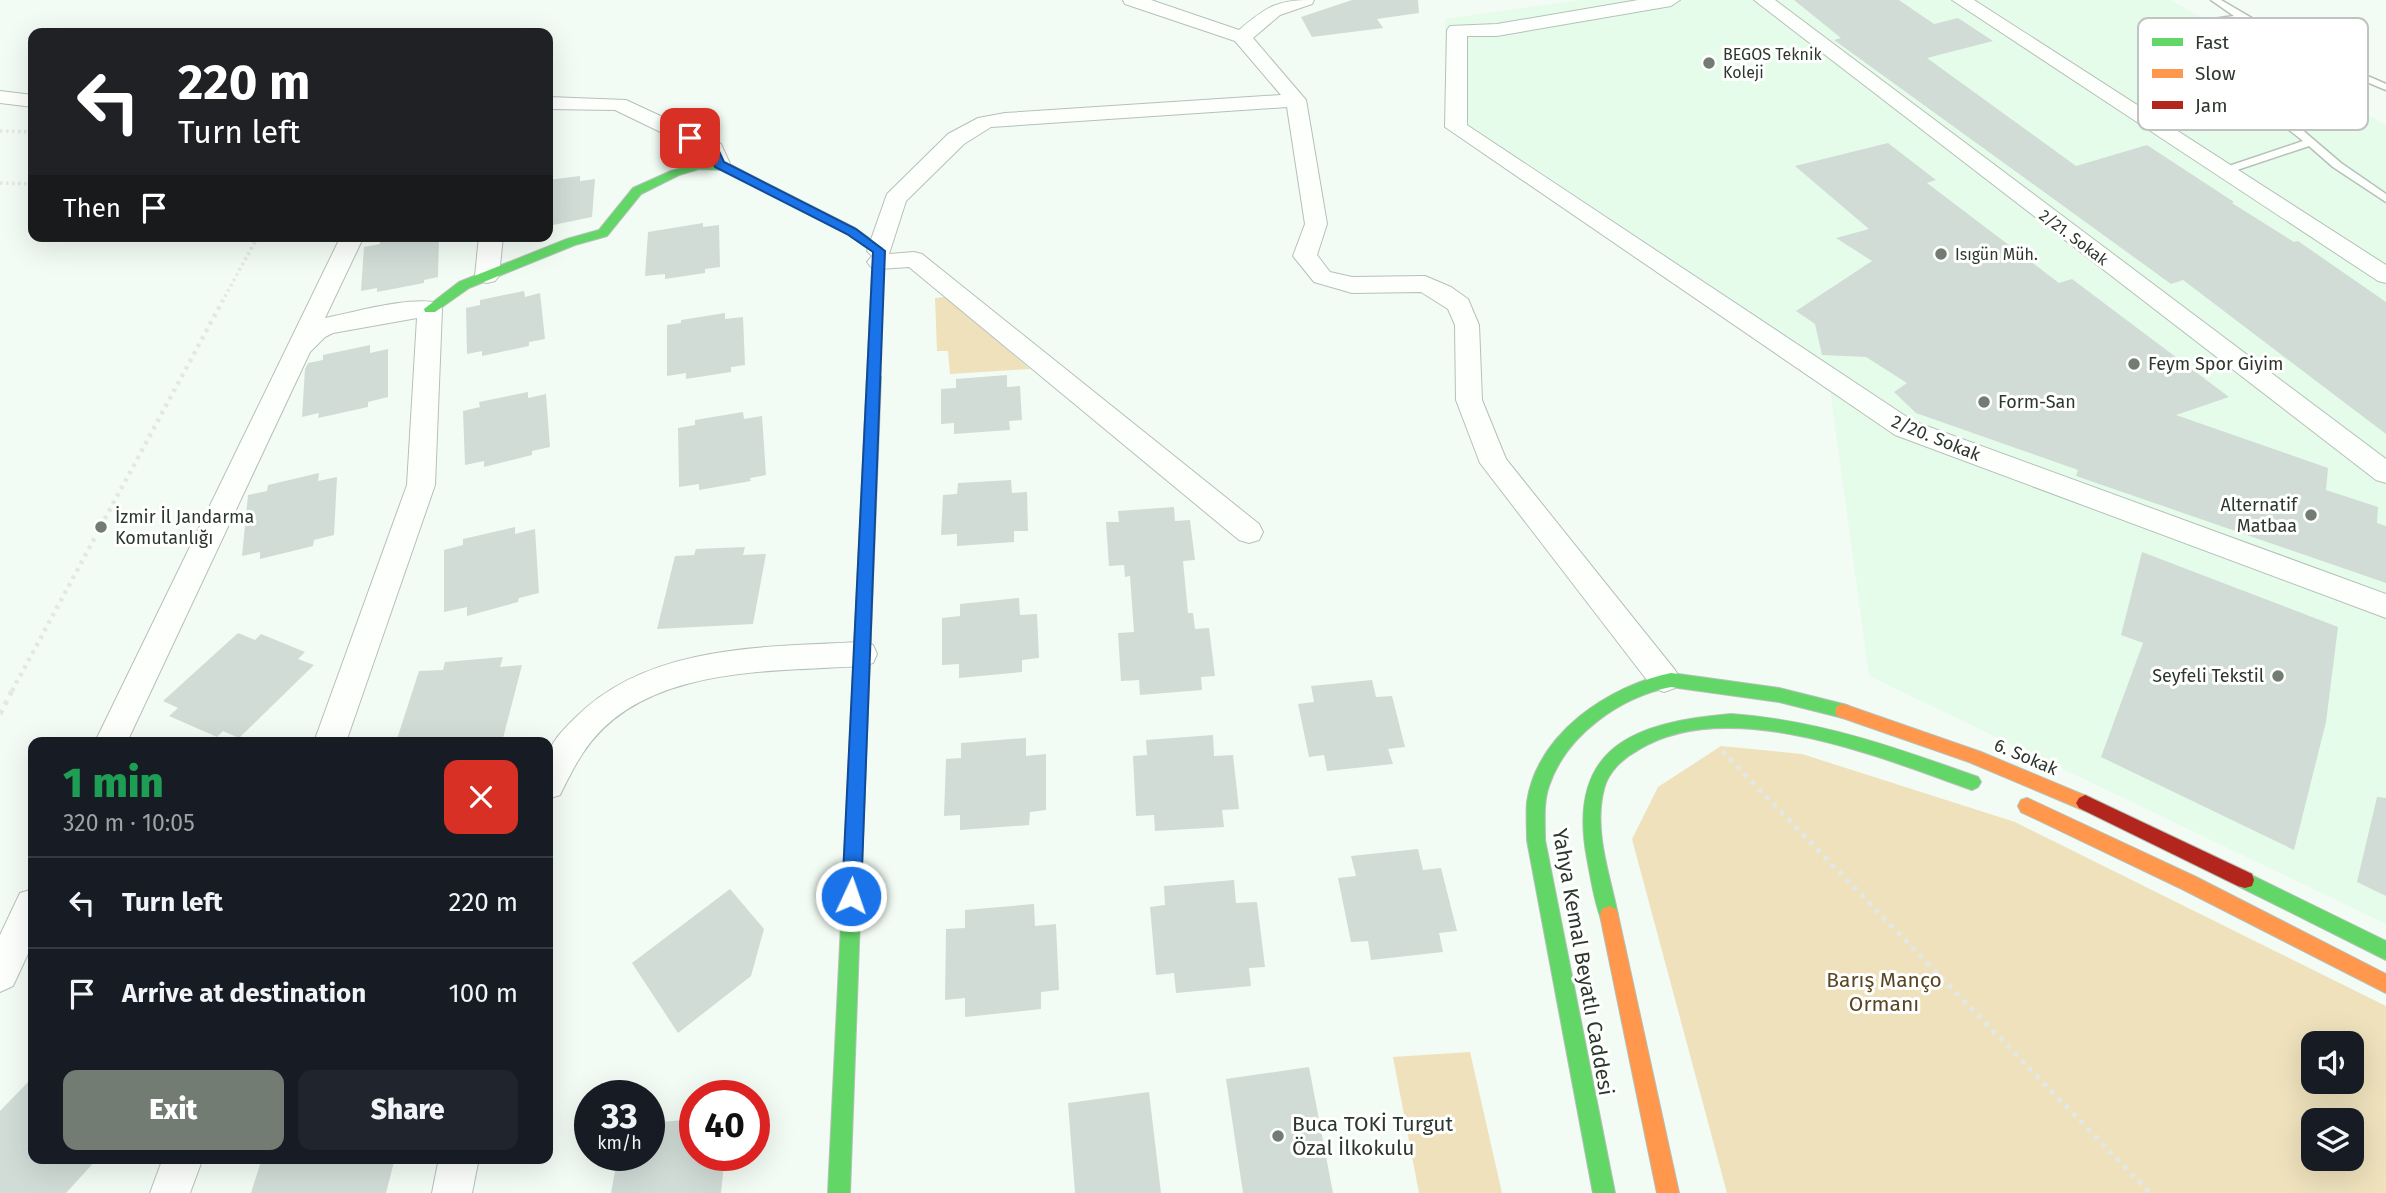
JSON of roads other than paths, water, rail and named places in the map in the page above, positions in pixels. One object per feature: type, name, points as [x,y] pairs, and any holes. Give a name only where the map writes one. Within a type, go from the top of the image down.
[{"type":"main road","points":[[430,309],[464,285],[571,242],[604,233],[638,191],[687,168],[719,164],[851,231],[879,256],[839,1193]]},
{"type":"main road","name":"6. Sokak","points":[[1629,694],[1664,679],[1728,685],[1863,715],[1969,754],[2123,820],[2386,951]]},
{"type":"main road","name":"Yahya Kemal Beyatlı Caddesi","points":[[1604,1193],[1549,910],[1537,842],[1535,806],[1544,774],[1558,747],[1578,724],[1629,694]]},
{"type":"main road","name":"Yahya Kemal Beyatlı Caddesi","points":[[1668,1193],[1592,833],[1593,805],[1598,781],[1612,760],[1627,747],[1671,726],[1693,721],[1747,722],[1832,737],[1872,748],[1990,789]]},
{"type":"main road","points":[[2012,799],[2189,883],[2386,984]]},
{"type":"street","points":[[1132,0],[1242,37],[1296,100],[1316,224],[1305,256],[1322,277],[1352,285],[1425,284],[1442,292],[1459,305],[1467,325],[1469,400],[1494,463],[1664,679]]},
{"type":"street","points":[[1242,37],[1273,11],[1305,0]]},
{"type":"street","name":"2/20. Sokak","points":[[1671,0],[1497,30],[1457,30],[1456,127],[1904,428],[2386,606]]},
{"type":"street","name":"2/21. Sokak","points":[[1763,0],[2386,473]]},
{"type":"street","points":[[1961,0],[2138,115]]},
{"type":"street","points":[[0,97],[28,100]]},
{"type":"street","points":[[1249,532],[914,259],[879,256],[895,199],[956,139],[985,122],[1296,100]]},
{"type":"street","points":[[553,103],[619,104],[713,149],[719,164]]},
{"type":"street","points":[[2161,130],[2386,276]]},
{"type":"street","points":[[113,737],[350,242]]},
{"type":"street","points":[[487,276],[490,242]]},
{"type":"street","points":[[299,348],[316,331],[327,326],[411,310],[430,309],[421,485],[332,737]]},
{"type":"street","points":[[553,774],[558,763],[587,725],[621,697],[646,683],[700,666],[862,654]]},
{"type":"street","points":[[0,974],[28,915]]},
{"type":"street","points":[[170,1193],[181,1164]]},
{"type":"street","points":[[452,1193],[458,1164]]},
{"type":"lane","points":[[2215,0],[2241,18]]},
{"type":"lane","points":[[2368,80],[2386,87]]},
{"type":"lane","points":[[2296,130],[2386,200]]},
{"type":"lane","points":[[2224,171],[2310,142]]},
{"type":"place","name":"BEGOS Teknik Koleji","points":[[1709,63]]},
{"type":"place","name":"Isıgün Müh.","points":[[1941,254]]},
{"type":"place","name":"Feym Spor Giyim","points":[[2134,364]]},
{"type":"place","name":"Form-San","points":[[1984,402]]},
{"type":"place","name":"Alternatif Matbaa","points":[[2311,515]]},
{"type":"place","name":"İzmir İl Jandarma Komutanlığı","points":[[101,527]]},
{"type":"place","name":"Seyfeli Tekstil","points":[[2278,676]]},
{"type":"place","name":"Buca TOKİ Turgut Özal İlkokulu","points":[[1278,1136]]},
{"type":"park label","name":"Barış Manço Ormanı","points":[[1884,992]]}]
